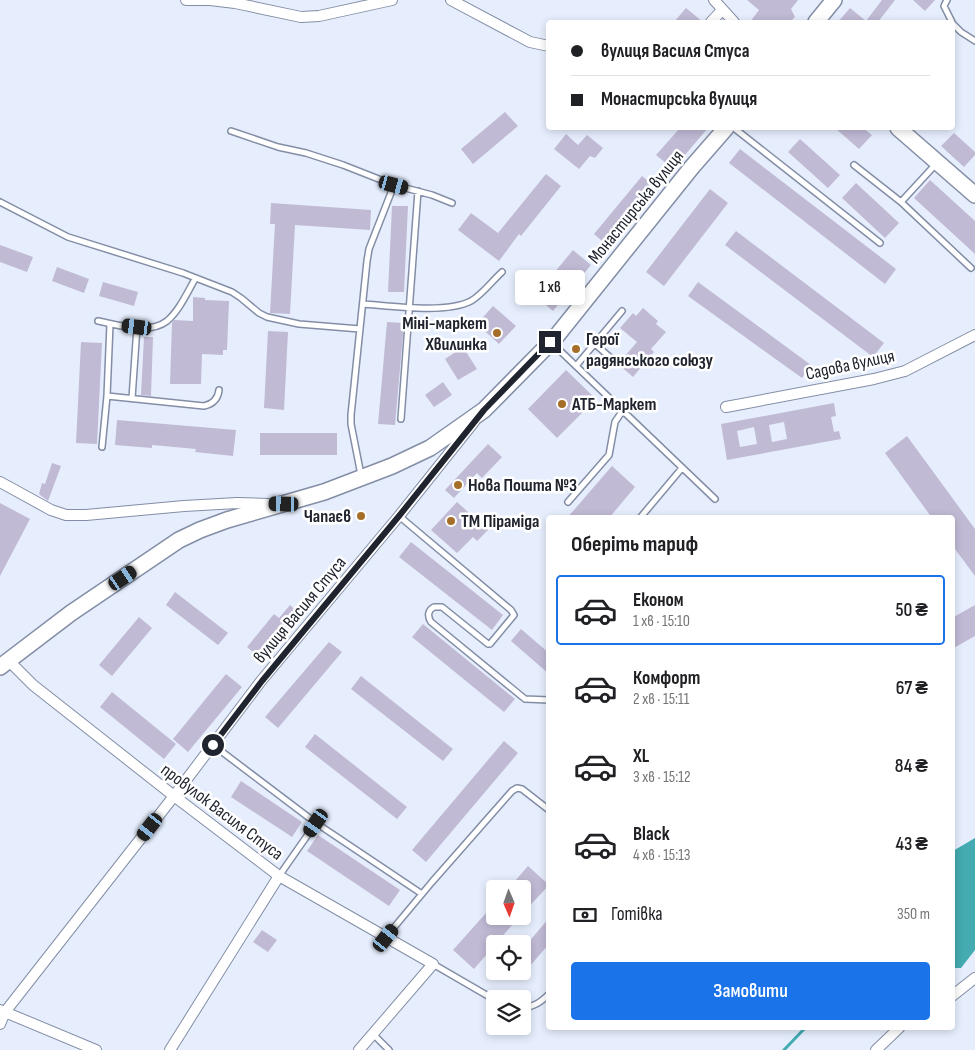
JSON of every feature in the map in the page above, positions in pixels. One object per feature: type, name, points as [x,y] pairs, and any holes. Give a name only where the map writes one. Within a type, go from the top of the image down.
[{"type":"main road","points":[[818,20],[834,0]]},
{"type":"main road","name":"Монастирська вулиця","points":[[5,664],[71,613],[179,540],[227,520],[361,479],[430,448],[484,410],[550,342],[724,130]]},
{"type":"main road","points":[[900,130],[975,195]]},
{"type":"street","points":[[186,0],[210,0],[301,17],[319,16],[392,0]]},
{"type":"street","points":[[451,0],[530,42],[546,45]]},
{"type":"street","points":[[714,0],[732,20]]},
{"type":"street","points":[[713,20],[722,10]]},
{"type":"street","name":"Садова вулиця","points":[[726,406],[874,379],[905,371],[975,335]]},
{"type":"street","name":"вулиця Василя Стуса","points":[[0,1024],[3,1011],[174,796],[262,681],[484,410]]},
{"type":"street","points":[[0,482],[51,510],[66,515],[228,504],[284,504]]},
{"type":"street","name":"провулок Василя Стуса","points":[[5,664],[279,876],[433,964]]},
{"type":"street","points":[[170,1050],[279,876]]},
{"type":"street","points":[[359,1050],[433,964]]},
{"type":"street","points":[[955,994],[975,978]]},
{"type":"street","points":[[3,1011],[96,1050]]},
{"type":"street","points":[[876,1050],[897,1030]]},
{"type":"lane","points":[[947,0],[944,6],[951,20]]},
{"type":"lane","points":[[955,26],[975,41]]},
{"type":"lane","points":[[737,130],[880,244]]},
{"type":"lane","points":[[231,131],[278,147],[306,153],[343,165],[394,185],[452,203]]},
{"type":"lane","points":[[901,202],[938,162]]},
{"type":"lane","points":[[854,165],[901,202],[971,268]]},
{"type":"lane","points":[[361,479],[350,415],[369,249],[394,185]]},
{"type":"lane","points":[[401,419],[411,306],[418,192]]},
{"type":"lane","points":[[0,202],[68,237],[182,273],[232,292],[267,317],[299,324],[360,329]]},
{"type":"lane","points":[[363,304],[449,307],[460,305],[478,296],[502,272]]},
{"type":"lane","points":[[98,322],[137,327],[154,326],[167,321],[181,304],[195,279]]},
{"type":"lane","points":[[576,366],[622,311]]},
{"type":"lane","points":[[102,447],[107,396],[110,324]]},
{"type":"lane","points":[[132,398],[137,327]]},
{"type":"lane","points":[[550,342],[715,499]]},
{"type":"lane","points":[[595,344],[612,359]]},
{"type":"lane","points":[[107,396],[204,406],[214,402],[220,390]]},
{"type":"lane","points":[[568,502],[610,455],[615,422],[623,410]]},
{"type":"lane","points":[[643,515],[682,468]]},
{"type":"lane","points":[[399,516],[511,610],[514,615],[490,644],[442,606],[434,607],[430,610],[431,622],[525,699],[546,700]]},
{"type":"lane","points":[[213,745],[316,823],[422,894]]},
{"type":"lane","points":[[386,938],[422,894],[517,788],[522,789],[546,808]]},
{"type":"lane","points":[[279,876],[316,823]]},
{"type":"lane","points":[[433,964],[486,995]]},
{"type":"lane","points":[[531,1008],[546,997]]},
{"type":"lane","points":[[373,1034],[389,1050]]},
{"type":"water","points":[[975,838],[975,950],[961,968],[955,968],[955,850]]},
{"type":"building","points":[[747,0],[798,0],[791,9],[795,17],[792,20],[752,20],[759,10]]},
{"type":"building","points":[[882,0],[895,0],[880,20],[867,20]]},
{"type":"building","points":[[913,0],[935,0],[925,11]]},
{"type":"building","points":[[686,8],[701,20],[676,20]]},
{"type":"building","points":[[850,8],[865,20],[840,20]]},
{"type":"building","points":[[505,112],[518,126],[473,164],[461,149]]},
{"type":"building","points":[[678,130],[706,130],[673,169],[656,155]]},
{"type":"building","points":[[837,130],[866,130],[872,135],[859,149]]},
{"type":"building","points":[[954,133],[975,152],[975,155],[964,167],[941,146]]},
{"type":"building","points":[[566,134],[578,145],[587,135],[603,148],[595,158],[590,156],[579,169],[554,149]]},
{"type":"building","points":[[800,139],[840,175],[828,188],[788,152]]},
{"type":"building","points":[[740,149],[896,269],[885,284],[729,163]]},
{"type":"building","points":[[546,174],[561,186],[521,236],[519,234],[499,261],[458,230],[471,213],[498,233]]},
{"type":"building","points":[[642,176],[658,189],[609,247],[594,234]]},
{"type":"building","points":[[930,180],[975,221],[975,254],[914,198]]},
{"type":"building","points":[[856,183],[899,223],[885,238],[842,198]]},
{"type":"building","points":[[710,189],[728,203],[664,286],[646,272]]},
{"type":"building","points":[[271,203],[371,210],[370,230],[295,225],[290,314],[270,313],[275,224],[270,224]]},
{"type":"building","points":[[392,206],[408,206],[404,292],[388,292]]},
{"type":"building","points":[[736,231],[884,343],[873,357],[725,245]]},
{"type":"building","points":[[0,245],[33,257],[27,272],[0,262]]},
{"type":"building","points":[[573,250],[591,265],[553,311],[535,296]]},
{"type":"building","points":[[57,267],[89,279],[84,293],[52,281]]},
{"type":"building","points":[[103,282],[138,292],[134,306],[99,296]]},
{"type":"building","points":[[698,282],[811,365],[802,378],[688,296]]},
{"type":"building","points":[[193,297],[205,298],[205,300],[229,301],[227,350],[223,350],[223,355],[202,354],[201,384],[170,384],[172,323],[174,320],[193,321]]},
{"type":"building","points":[[493,306],[516,326],[499,344],[477,324]]},
{"type":"building","points":[[643,308],[658,321],[656,324],[666,332],[651,349],[654,352],[633,377],[618,364],[637,342],[620,328],[633,313],[636,316]]},
{"type":"building","points":[[387,322],[404,323],[395,425],[378,424]]},
{"type":"building","points":[[268,331],[288,332],[284,410],[264,408]]},
{"type":"building","points":[[144,337],[153,337],[151,396],[141,395]]},
{"type":"building","points":[[81,342],[102,343],[97,444],[76,443]]},
{"type":"building","points":[[463,347],[477,369],[458,380],[445,359]]},
{"type":"building","name":"АТБ-Маркет","points":[[566,370],[596,399],[557,438],[528,409]]},
{"type":"building","points":[[443,382],[452,395],[434,407],[425,395]]},
{"type":"building","points":[[834,403],[836,416],[831,417],[834,432],[839,431],[841,439],[727,460],[721,424]],"holes":[[[784,422],[787,439],[772,442],[769,425]],[[754,427],[757,444],[740,447],[737,431]]]},
{"type":"building","points":[[117,420],[236,430],[233,456],[195,452],[196,449],[152,445],[152,448],[115,445]]},
{"type":"building","points":[[260,433],[337,433],[337,455],[260,455]]},
{"type":"building","points":[[907,436],[975,529],[975,576],[955,549],[955,515],[930,515],[885,453]]},
{"type":"building","points":[[488,444],[502,457],[482,478],[477,473],[454,498],[445,490]]},
{"type":"building","points":[[52,463],[61,466],[48,501],[39,494],[42,483],[45,484]]},
{"type":"building","points":[[612,466],[635,487],[612,515],[570,515]]},
{"type":"building","points":[[457,502],[488,530],[477,541],[473,537],[457,553],[431,530]]},
{"type":"building","points":[[0,503],[30,519],[0,576]]},
{"type":"building","points":[[411,542],[503,615],[492,630],[399,557]]},
{"type":"building","points":[[175,592],[228,633],[218,645],[166,605]]},
{"type":"building","points":[[290,605],[302,616],[265,662],[247,647],[274,614],[279,618]]},
{"type":"building","points":[[975,605],[975,636],[955,647],[955,616]]},
{"type":"building","points":[[139,617],[152,628],[112,676],[99,665]]},
{"type":"building","points":[[423,624],[515,699],[504,712],[412,637]]},
{"type":"building","points":[[521,629],[546,650],[546,671],[511,641]]},
{"type":"building","points":[[329,642],[342,652],[278,728],[265,717]]},
{"type":"building","points":[[226,674],[242,687],[188,752],[173,739]]},
{"type":"building","points":[[361,676],[453,749],[443,761],[351,689]]},
{"type":"building","points":[[112,692],[176,744],[164,759],[100,707]]},
{"type":"building","points":[[315,734],[407,807],[397,819],[305,747]]},
{"type":"building","points":[[504,741],[518,753],[426,862],[412,850]]},
{"type":"building","points":[[241,781],[302,822],[292,837],[231,797]]},
{"type":"building","points":[[318,835],[400,890],[389,906],[307,851]]},
{"type":"building","points":[[528,866],[546,882],[546,888],[531,904],[531,880],[516,880]]},
{"type":"building","points":[[486,913],[486,925],[512,925],[504,935],[486,935],[486,955],[474,969],[453,950]]},
{"type":"building","points":[[546,922],[546,947],[531,965],[531,939]]},
{"type":"building","points":[[262,930],[277,940],[268,952],[253,942]]},
{"type":"waterway","points":[[784,1050],[803,1030]]},
{"type":"place","name":"Міні-маркет Хвилинка","points":[[497,333]]},
{"type":"place","name":"Герої радянського союзу","points":[[576,349]]},
{"type":"place","name":"АТБ-Маркет","points":[[562,404]]},
{"type":"place","name":"Нова Пошта №3","points":[[458,485]]},
{"type":"place","name":"Чапаєв","points":[[361,516]]},
{"type":"place","name":"ТМ Піраміда","points":[[451,521]]},
{"type":"route","points":[[213,745],[262,681],[484,410],[550,342]]}]
